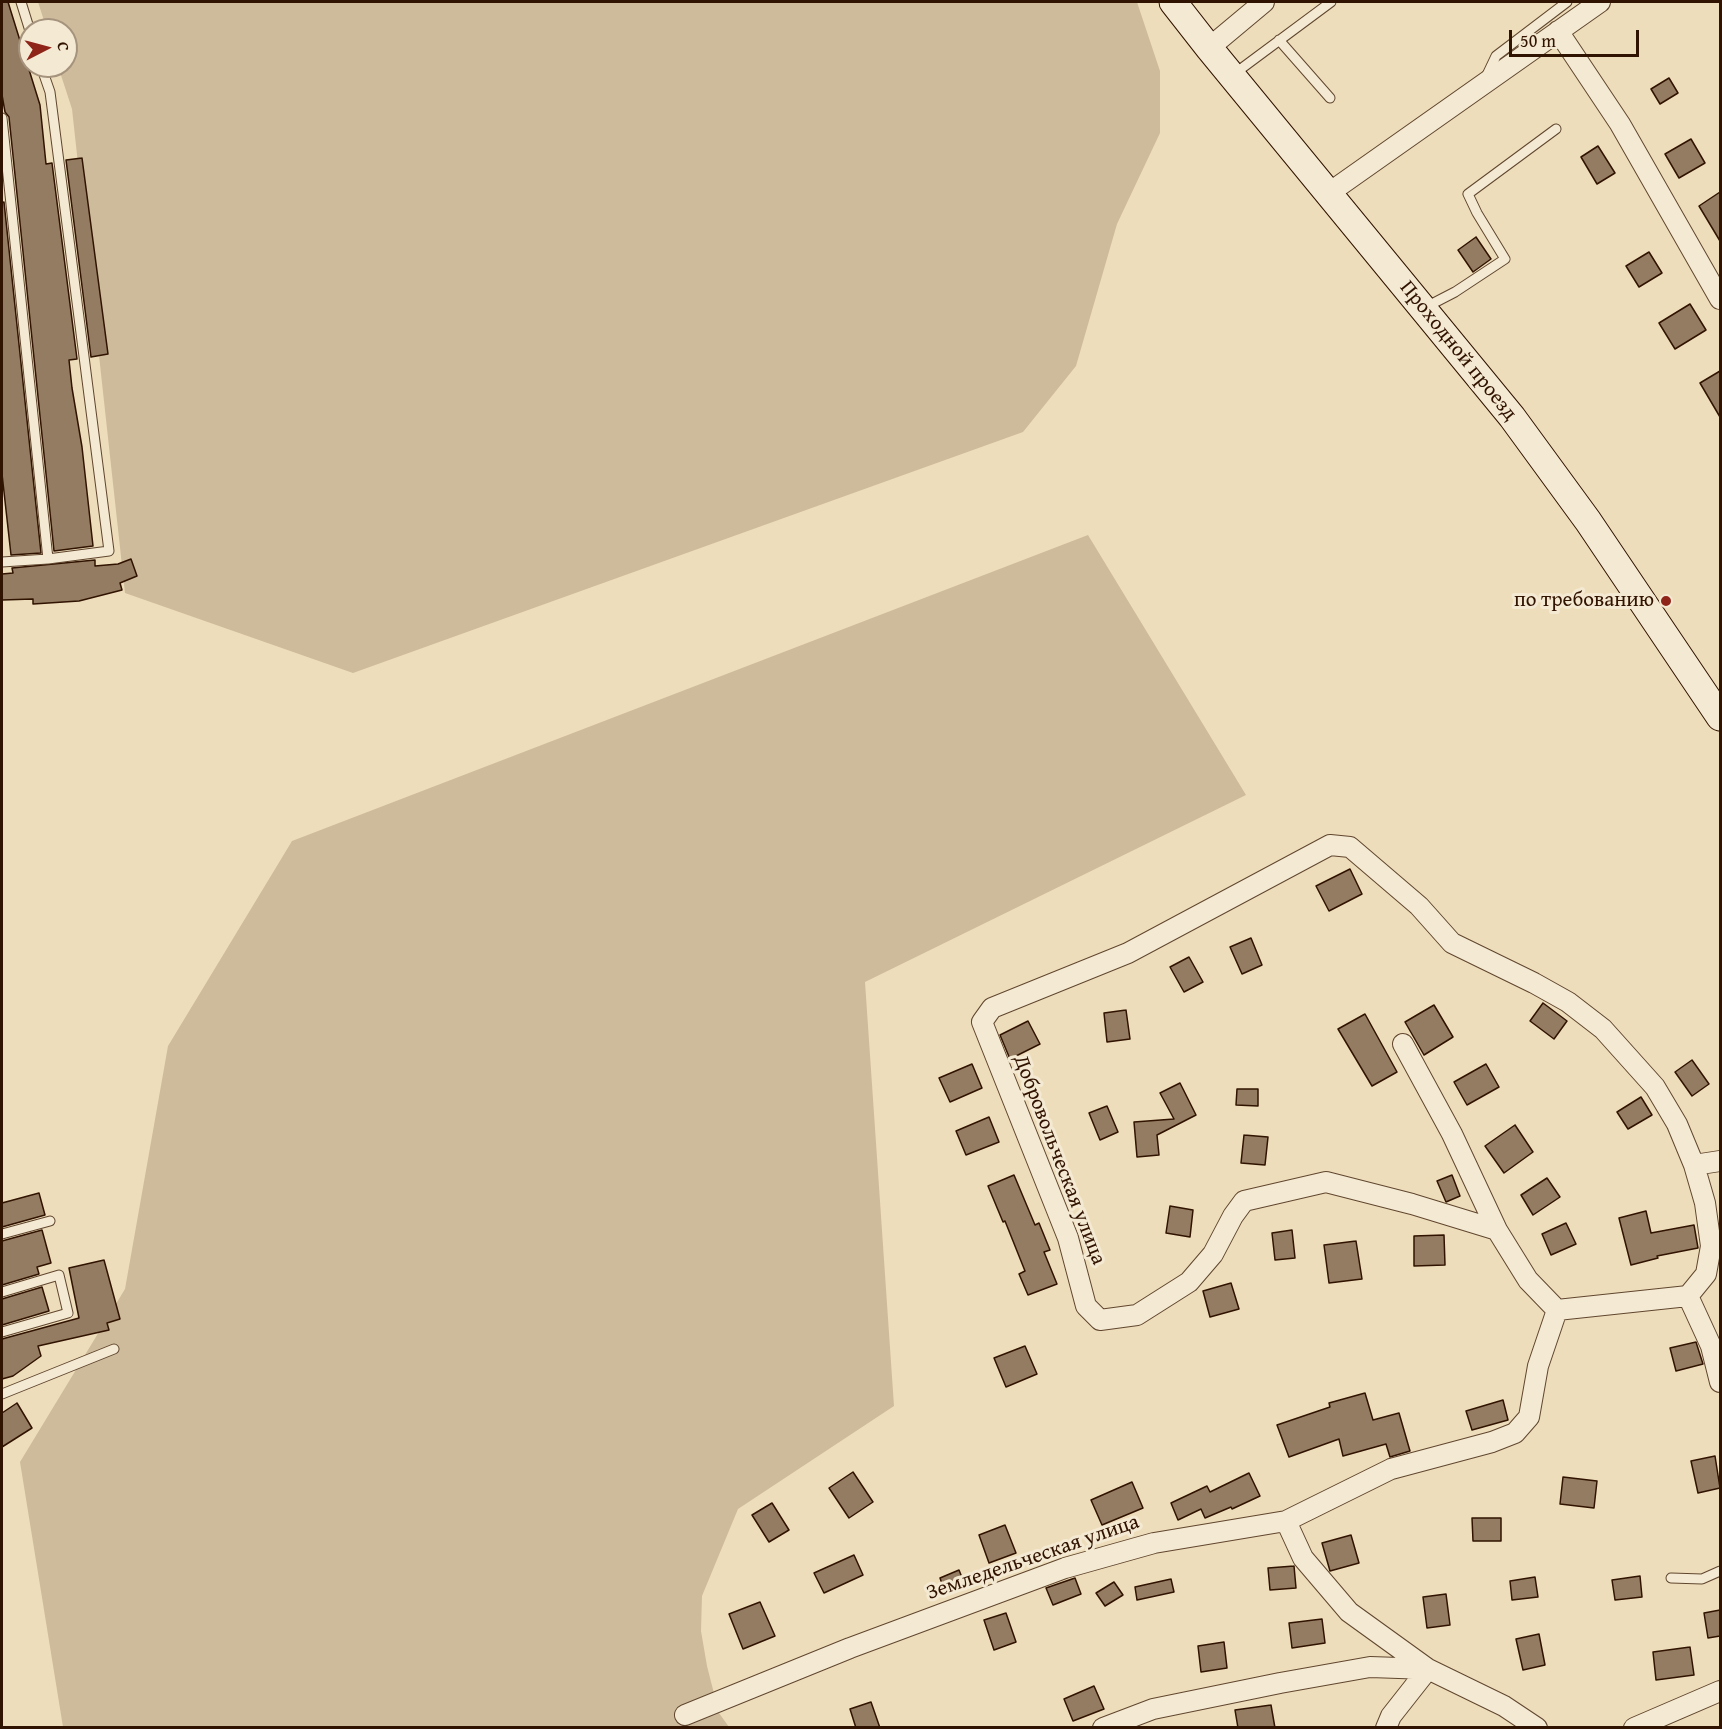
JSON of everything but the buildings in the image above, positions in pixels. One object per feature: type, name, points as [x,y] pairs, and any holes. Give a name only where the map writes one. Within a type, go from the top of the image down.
[{"type":"street","name":"Проходной проезд","points":[[1173,2],[1512,417],[1588,521],[1720,717]]},
{"type":"street","points":[[1209,48],[1264,2]]},
{"type":"street","points":[[1329,193],[1600,2]]},
{"type":"street","points":[[1558,31],[1620,124],[1720,299]]},
{"type":"street","name":"Добровольческая улица","points":[[1497,1230],[1412,1204],[1326,1182],[1244,1201],[1213,1254],[1189,1282],[1137,1315],[1100,1320],[1086,1306],[1068,1238],[982,1022],[992,1008],[1128,953],[1330,845],[1350,847],[1419,906],[1452,943],[1568,1002],[1603,1029],[1655,1087],[1677,1124],[1694,1165]]},
{"type":"street","points":[[1403,1044],[1452,1134],[1497,1230],[1528,1280],[1557,1310],[1688,1296],[1706,1274],[1711,1246],[1705,1203],[1694,1165],[1720,1161]]},
{"type":"street","points":[[1688,1296],[1711,1346],[1720,1382]]},
{"type":"street","name":"Земледельческая улица","points":[[685,1714],[850,1648],[1065,1568],[1154,1543],[1286,1521],[1391,1469],[1492,1442],[1515,1433],[1529,1417],[1538,1366],[1557,1310]]},
{"type":"street","points":[[1286,1521],[1303,1558],[1349,1612],[1428,1669],[1504,1706],[1537,1728]]},
{"type":"street","points":[[1103,1728],[1153,1709],[1280,1683],[1370,1667],[1428,1669]]},
{"type":"street","points":[[1386,1728],[1391,1716],[1428,1669]]},
{"type":"street","points":[[1634,1728],[1720,1691]]},
{"type":"lane","points":[[21,2],[26,18]]},
{"type":"lane","points":[[1233,75],[1331,2]]},
{"type":"lane","points":[[1484,82],[1496,56],[1567,2]]},
{"type":"lane","points":[[1280,40],[1330,98]]},
{"type":"lane","points":[[2,562],[109,551],[50,92],[45,78]]},
{"type":"lane","points":[[2,118],[48,559]]},
{"type":"lane","points":[[1424,308],[1505,259],[1468,194],[1556,129]]},
{"type":"lane","points":[[2,1234],[50,1221]]},
{"type":"lane","points":[[2,1292],[59,1275],[68,1313],[2,1332]]},
{"type":"lane","points":[[2,1394],[114,1349]]},
{"type":"lane","points":[[1671,1578],[1702,1579],[1720,1572]]},
{"type":"shaded area","points":[[38,2],[1137,2],[1160,71],[1160,133],[1117,224],[1076,366],[1023,432],[353,673],[125,593],[72,109],[62,78],[78,78],[78,18],[43,18]]},
{"type":"shaded area","points":[[1088,535],[1246,795],[865,982],[894,1406],[738,1509],[702,1596],[701,1631],[707,1666],[719,1713],[729,1727],[63,1727],[20,1462],[125,1289],[168,1046],[292,841]]},
{"type":"place","name":"по требованию","points":[[1666,601]]}]
